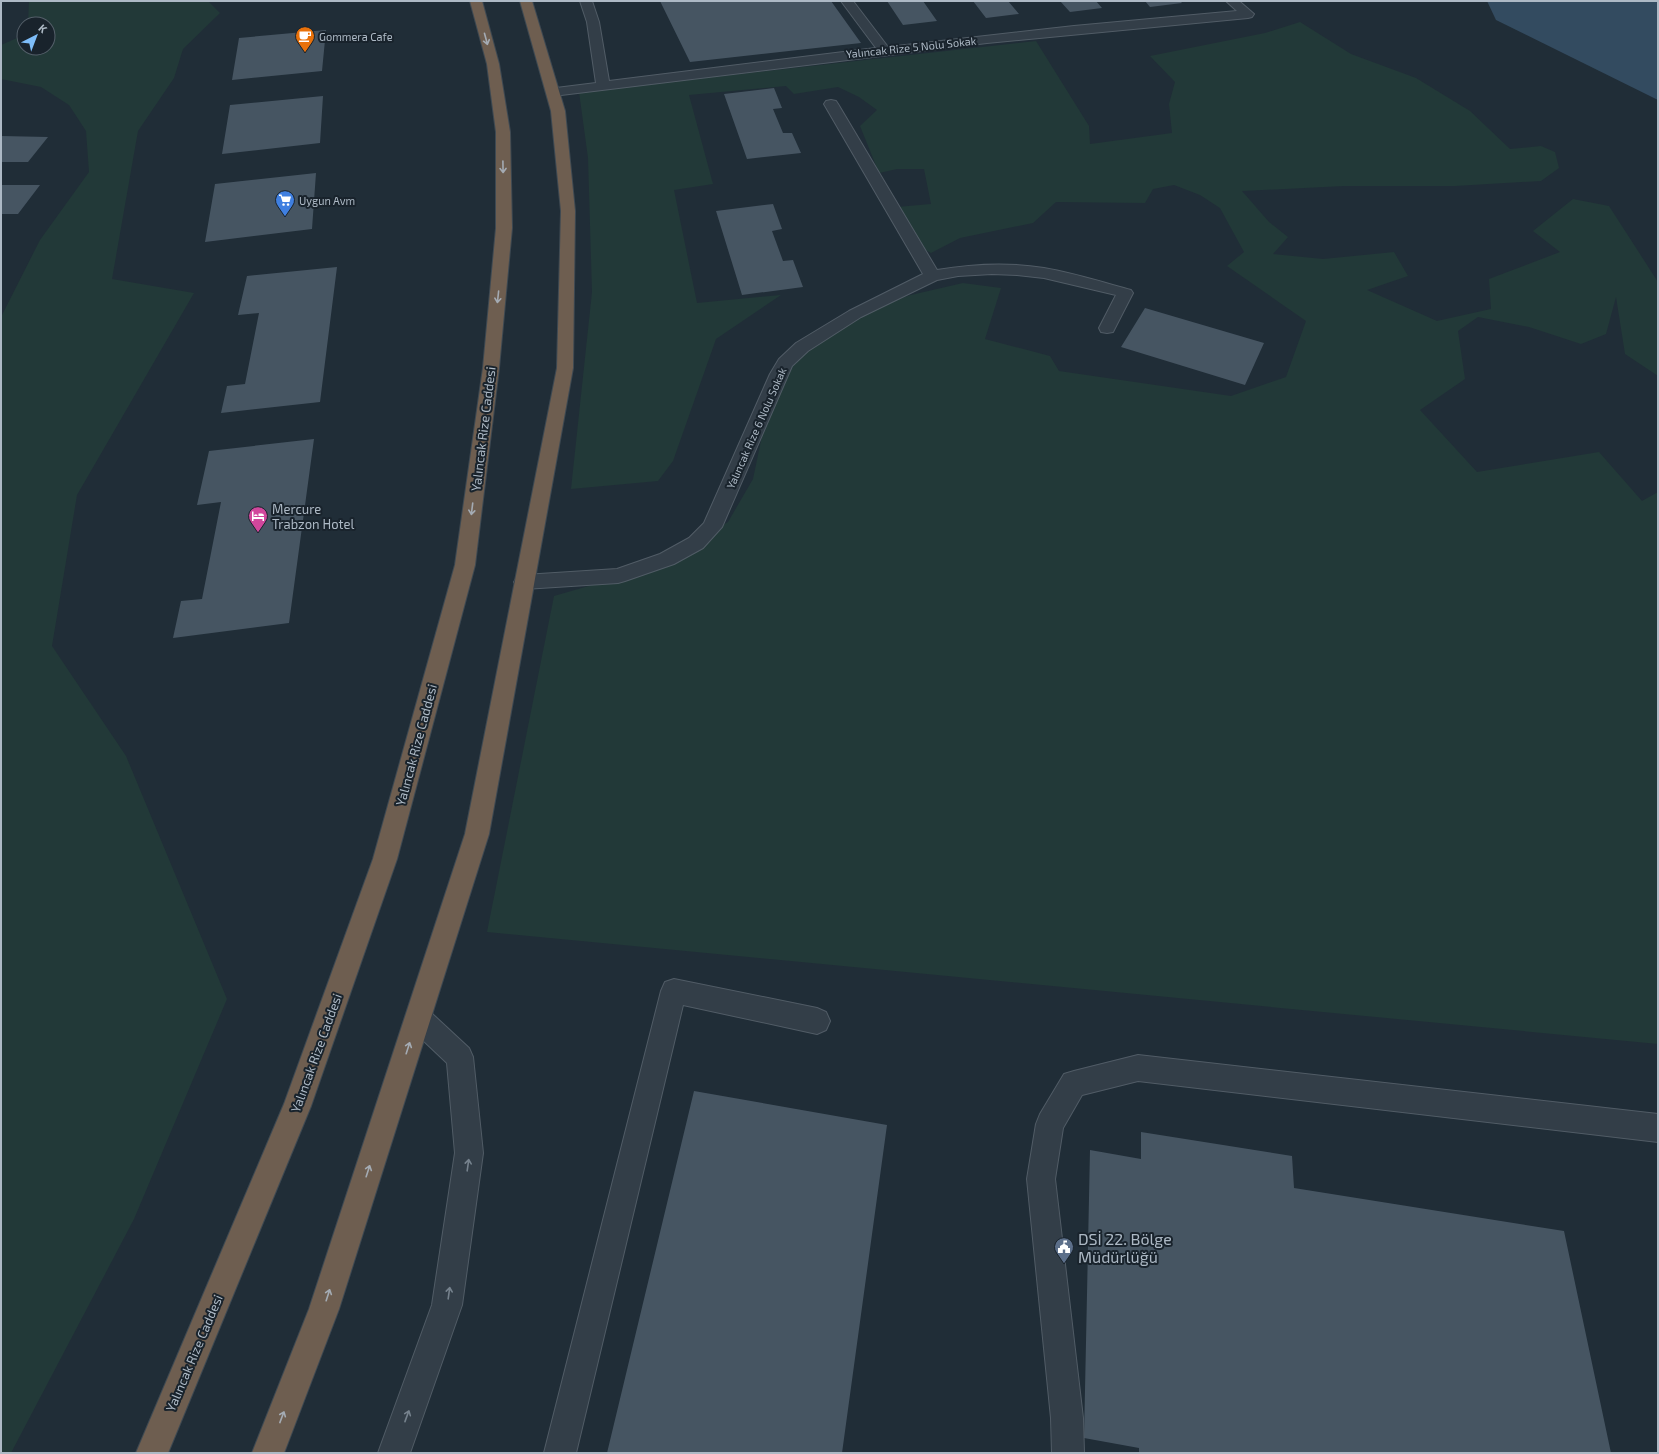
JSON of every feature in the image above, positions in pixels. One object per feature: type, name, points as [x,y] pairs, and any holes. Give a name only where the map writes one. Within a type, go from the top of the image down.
[{"type":"highway","name":"Yalıncak Rize Caddesi","points":[[152,1453],[297,1106],[385,859],[465,565],[490,368],[504,228],[503,132],[493,64],[476,1]]},
{"type":"highway","points":[[268,1453],[324,1309],[477,834],[565,368],[568,210],[558,110],[526,1]]},
{"type":"lane","points":[[586,1],[592,22],[603,85]]},
{"type":"lane","points":[[847,1],[884,50]]},
{"type":"lane","name":"Yalıncak Rize 5 Nolu Sokak","points":[[553,92],[884,50],[1181,19],[1248,14],[1232,1]]},
{"type":"lane","points":[[832,104],[932,276]]},
{"type":"lane","name":"Yalıncak Rize 6 Nolu Sokak","points":[[524,582],[618,576],[667,559],[696,543],[712,527],[785,362],[802,347],[855,314],[932,276],[958,271],[992,269],[1017,270],[1044,273],[1125,293],[1107,328]]},
{"type":"lane","points":[[560,1453],[674,991],[817,1021]]},
{"type":"lane","points":[[394,1453],[447,1305],[469,1153],[460,1058],[418,1018]]},
{"type":"lane","points":[[1068,1453],[1067,1418],[1041,1179],[1050,1124],[1074,1084],[1138,1068],[1658,1128]]},
{"type":"green space","points":[[29,1],[208,1],[220,13],[183,49],[174,78],[138,131],[112,279],[194,293],[77,495],[52,646],[126,756],[227,999],[134,1219],[11,1453],[1,1453],[1,317],[40,240],[89,172],[86,131],[69,105],[41,87],[1,79],[1,45],[16,38],[16,56],[56,56],[56,16],[28,16]]},
{"type":"green space","points":[[1300,22],[1351,54],[1416,78],[1470,111],[1510,149],[1541,146],[1555,152],[1559,168],[1541,181],[1455,186],[1344,186],[1242,191],[1269,222],[1288,237],[1273,254],[1323,259],[1394,252],[1408,276],[1367,290],[1437,321],[1491,309],[1489,279],[1560,252],[1533,231],[1573,199],[1609,206],[1658,282],[1658,376],[1625,354],[1616,297],[1606,334],[1581,344],[1529,327],[1478,317],[1458,331],[1465,379],[1420,410],[1477,472],[1599,452],[1642,501],[1658,492],[1658,1044],[487,932],[554,596],[599,583],[666,559],[728,522],[753,479],[766,417],[793,353],[848,315],[911,295],[963,283],[1001,288],[985,339],[1050,356],[1059,371],[1231,396],[1286,377],[1306,321],[1227,266],[1244,252],[1220,208],[1200,195],[1174,185],[1153,189],[1145,203],[1056,202],[1033,223],[960,238],[931,253],[905,239],[886,208],[931,204],[924,169],[897,169],[879,173],[860,126],[877,110],[859,97],[838,87],[794,94],[786,86],[689,95],[713,184],[674,190],[697,303],[781,295],[716,339],[673,461],[658,481],[571,489],[592,292],[588,158],[579,92],[1036,41],[1089,126],[1090,144],[1172,133],[1169,104],[1175,82],[1150,56],[1265,33]]},
{"type":"water","points":[[1487,1],[1658,1],[1658,100],[1496,20]]},
{"type":"building","points":[[660,1],[831,1],[861,43],[690,62]]},
{"type":"building","points":[[887,1],[923,1],[937,21],[903,25]]},
{"type":"building","points":[[973,1],[1008,1],[1019,14],[986,18]]},
{"type":"building","points":[[1060,1],[1096,1],[1102,8],[1070,12]]},
{"type":"building","points":[[1145,1],[1180,1],[1182,3],[1150,7]]},
{"type":"building","points":[[326,30],[322,71],[232,80],[239,38]]},
{"type":"building","points":[[774,88],[782,108],[773,109],[783,133],[792,133],[801,153],[747,159],[724,94]]},
{"type":"building","points":[[323,96],[320,143],[222,154],[230,105]]},
{"type":"building","points":[[1,136],[48,137],[28,162],[1,162]]},
{"type":"building","points":[[316,173],[312,229],[205,242],[215,184]]},
{"type":"building","points":[[1,185],[40,185],[18,214],[1,214]]},
{"type":"building","points":[[773,204],[782,229],[772,231],[783,261],[793,260],[803,287],[742,295],[716,211]]},
{"type":"building","points":[[337,267],[320,402],[221,413],[227,386],[245,384],[259,313],[238,315],[247,276]]},
{"type":"building","points":[[1145,308],[1264,343],[1245,385],[1121,347]]},
{"type":"building","points":[[314,439],[289,623],[173,638],[181,601],[202,599],[221,502],[197,505],[209,451]]},
{"type":"building","points":[[694,1091],[887,1125],[842,1453],[607,1453]]},
{"type":"building","points":[[1141,1132],[1292,1156],[1294,1188],[1564,1231],[1611,1453],[1139,1453],[1139,1448],[1084,1438],[1090,1150],[1141,1159]]},
{"type":"place","name":"Gommera Cafe","points":[[305,53]]},
{"type":"place","name":"Uygun Avm","points":[[285,217]]},
{"type":"place","name":"Mercure Trabzon Hotel","points":[[258,533]]},
{"type":"place","name":"DSİ 22. Bölge Müdürlüğü","points":[[1064,1264]]}]
